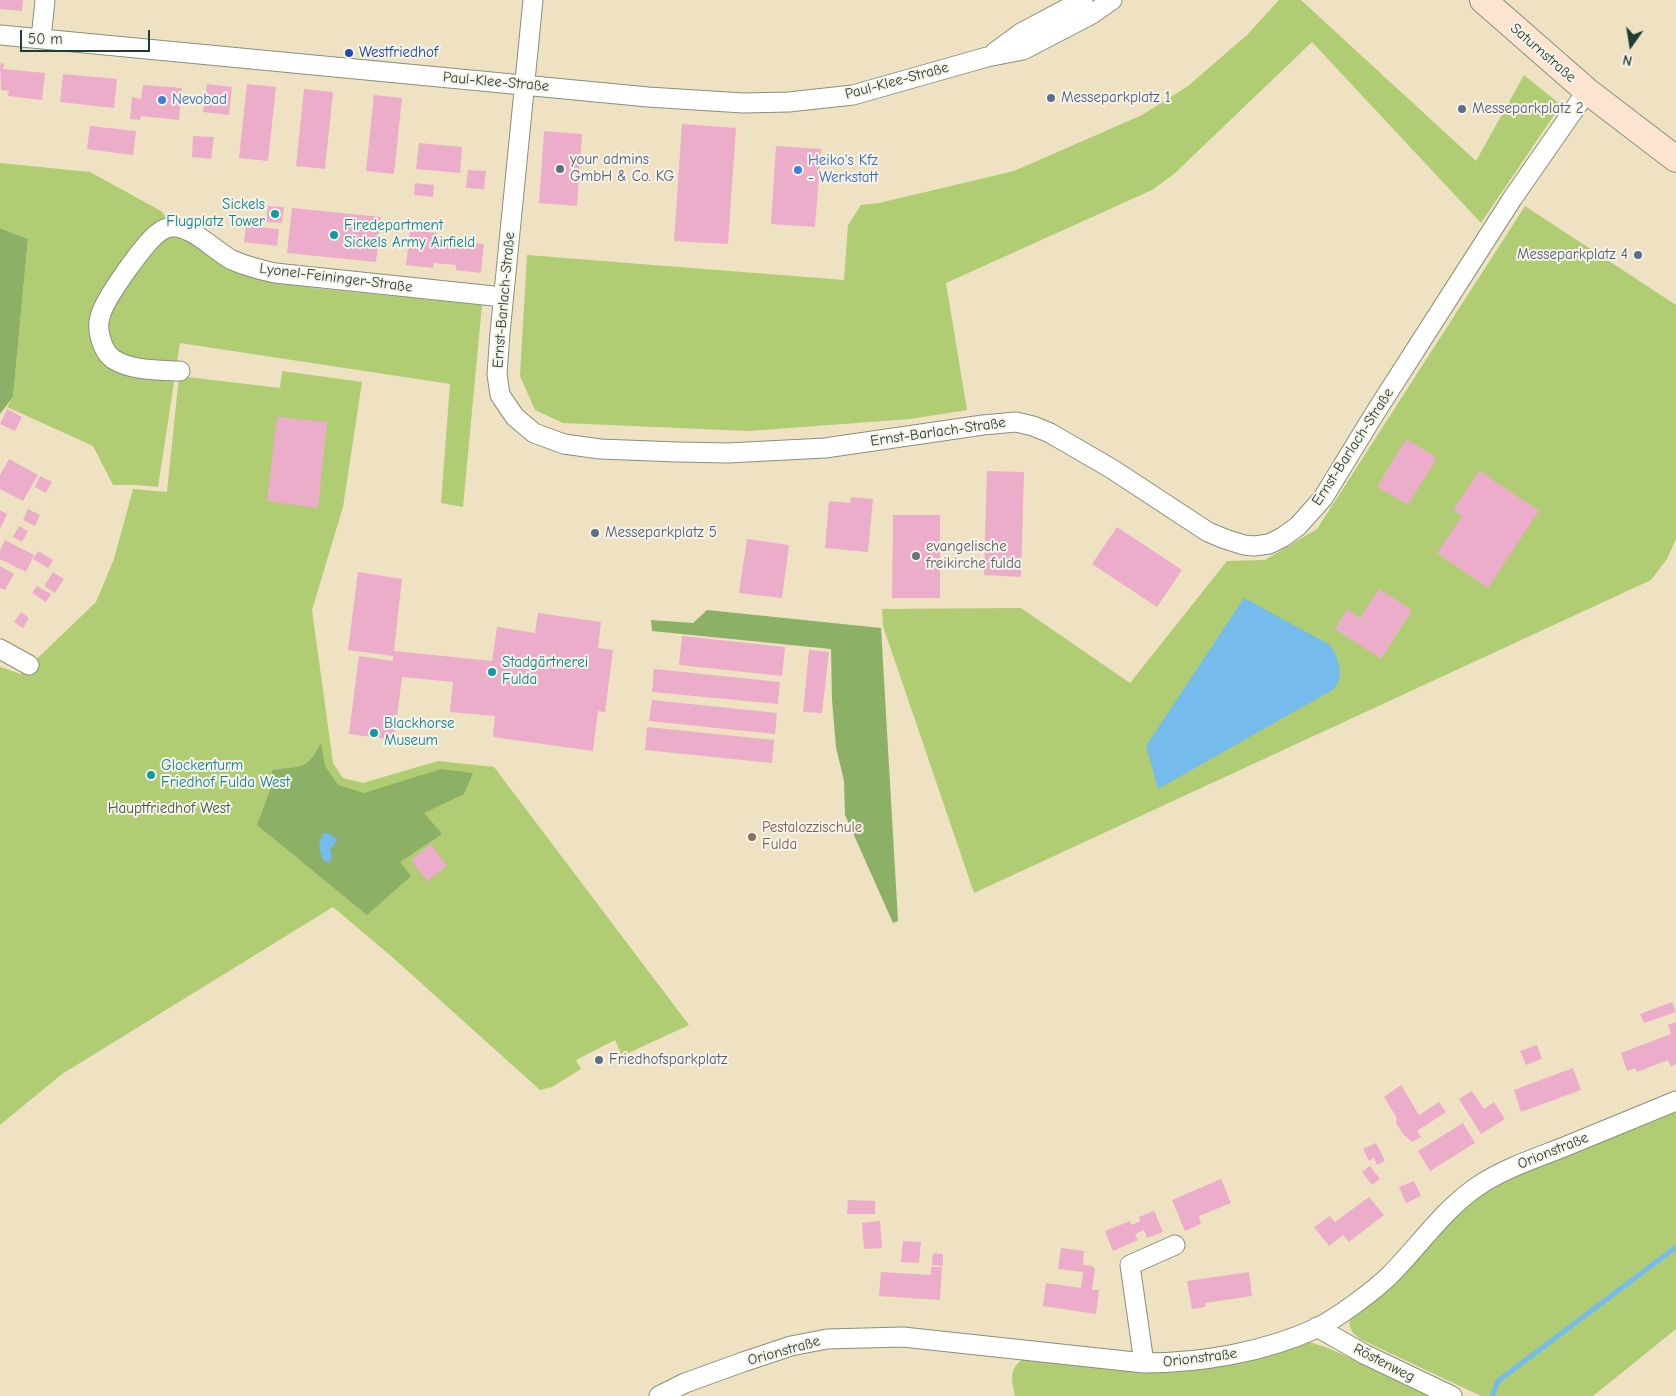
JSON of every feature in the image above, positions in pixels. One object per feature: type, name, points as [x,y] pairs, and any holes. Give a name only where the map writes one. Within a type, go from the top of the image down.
[{"type":"street","points":[[41,39],[45,0]]},
{"type":"street","name":"Ernst-Barlach-Straße","points":[[533,0],[503,296],[497,374],[500,395],[515,417],[534,433],[564,444],[600,449],[728,453],[825,448],[1016,422],[1034,426],[1050,433],[1112,469],[1208,532],[1225,540],[1254,546],[1269,544],[1283,537],[1298,526],[1323,498],[1512,199],[1587,92]]},
{"type":"street","name":"Paul-Klee-Straße","points":[[987,57],[1021,33],[1083,0]]},
{"type":"street","name":"Paul-Klee-Straße","points":[[0,35],[695,101],[789,102],[853,95],[987,57],[1023,50],[1092,14],[1112,0]]},
{"type":"street","name":"Saturnstraße","points":[[1483,0],[1587,92],[1676,159]]},
{"type":"street","name":"Lyonel-Feininger-Straße","points":[[180,371],[140,369],[111,358],[101,343],[99,320],[108,297],[140,254],[158,233],[172,227],[181,228],[192,233],[232,260],[248,267],[275,274],[503,296]]},
{"type":"street","points":[[0,649],[29,665]]},
{"type":"street","name":"Orionstraße","points":[[659,1396],[685,1383],[791,1346],[827,1338],[903,1337],[1144,1363],[1172,1363],[1251,1351],[1317,1328],[1345,1310],[1386,1278],[1407,1258],[1455,1204],[1483,1183],[1534,1159],[1676,1101]]},
{"type":"street","points":[[1144,1363],[1130,1265],[1176,1245]]},
{"type":"street","name":"Röstenweg","points":[[1317,1328],[1364,1354],[1452,1396]]},
{"type":"green space","points":[[1279,0],[1301,0],[1476,161],[1524,75],[1561,105],[1481,223],[1312,42],[1174,174],[1152,190],[946,283],[967,410],[910,419],[749,431],[563,423],[535,410],[520,376],[527,255],[844,280],[848,225],[861,205],[879,203],[1014,171],[1142,115],[1188,86],[1247,35]]},
{"type":"green space","points":[[0,163],[90,172],[161,211],[188,240],[242,274],[313,288],[482,305],[463,507],[441,503],[450,384],[180,343],[158,487],[113,485],[93,446],[7,407],[13,397],[28,239],[0,228]]},
{"type":"green space","points":[[1525,206],[1676,305],[1676,539],[1667,559],[1651,580],[974,893],[883,626],[882,609],[1021,608],[1130,683],[1227,561],[1265,560],[1317,529]]},
{"type":"green space","points":[[0,228],[28,239],[13,397],[0,414]]},
{"type":"green space","name":"Hauptfriedhof West","points":[[282,371],[362,382],[343,507],[312,610],[333,763],[343,778],[363,783],[438,761],[494,767],[689,1025],[622,1056],[615,1040],[576,1060],[581,1069],[552,1087],[540,1090],[391,956],[333,907],[62,1074],[0,1125],[0,667],[21,674],[96,602],[114,559],[133,489],[167,492],[179,376],[280,388]]},
{"type":"green space","points":[[707,610],[881,628],[898,921],[893,923],[845,815],[844,781],[836,747],[832,700],[831,649],[652,631],[651,620],[693,623]]},
{"type":"green space","points":[[321,743],[325,766],[338,785],[364,793],[441,769],[473,773],[464,794],[424,813],[442,834],[400,862],[411,876],[367,915],[257,825],[270,790],[272,770],[301,766],[311,759]]},
{"type":"green space","points":[[1676,1109],[1676,1329],[1593,1396],[1481,1396],[1360,1339],[1352,1332],[1349,1323],[1353,1313],[1380,1292],[1484,1190]]},
{"type":"green space","points":[[1306,1341],[1328,1348],[1432,1396],[1015,1396],[1013,1385],[1013,1371],[1023,1359],[1084,1364]]},
{"type":"water","points":[[1244,598],[1330,645],[1340,667],[1337,684],[1334,689],[1158,789],[1146,746]]},
{"type":"water","points":[[324,833],[328,833],[337,839],[330,849],[332,856],[329,863],[323,860],[320,849],[320,840]]},
{"type":"building","points":[[0,0],[23,0],[22,11],[0,9]]},
{"type":"building","points":[[0,63],[4,64],[3,69],[45,73],[42,100],[8,96],[9,91],[1,90]]},
{"type":"building","points":[[63,74],[117,79],[114,108],[60,102]]},
{"type":"building","points":[[207,84],[232,87],[229,115],[203,112]]},
{"type":"building","points":[[247,84],[276,87],[268,161],[239,158]]},
{"type":"building","points":[[143,85],[182,88],[179,120],[141,116],[140,120],[130,119],[132,97],[141,99]]},
{"type":"building","points":[[304,89],[333,92],[325,169],[296,166]]},
{"type":"building","points":[[374,95],[402,98],[394,174],[366,171]]},
{"type":"building","points":[[682,124],[736,128],[728,244],[674,241]]},
{"type":"building","points":[[90,126],[136,131],[133,155],[87,149]]},
{"type":"building","points":[[544,131],[582,134],[577,206],[539,203]]},
{"type":"building","points":[[193,136],[214,137],[211,159],[192,157]]},
{"type":"building","points":[[419,143],[462,147],[460,173],[416,169]]},
{"type":"building","points":[[776,146],[821,149],[815,227],[771,224]]},
{"type":"building","points":[[468,170],[486,171],[484,189],[466,188]]},
{"type":"building","points":[[415,183],[434,185],[433,197],[414,195]]},
{"type":"building","name":"Sickels Flugplatz Tower","points":[[268,206],[284,207],[282,223],[266,222]]},
{"type":"building","name":"Firedepartment Sickels Army Airfield","points":[[292,208],[381,217],[376,262],[287,253]]},
{"type":"building","points":[[246,226],[279,229],[277,246],[244,242]]},
{"type":"building","points":[[410,230],[437,233],[436,241],[447,244],[458,245],[458,241],[484,244],[481,273],[456,270],[456,265],[434,263],[433,268],[406,265]]},
{"type":"building","points":[[7,409],[22,417],[15,431],[0,424]]},
{"type":"building","points":[[277,417],[327,422],[318,508],[267,501]]},
{"type":"building","points":[[1406,439],[1437,458],[1408,505],[1377,487]]},
{"type":"building","points":[[9,459],[38,475],[23,501],[0,489],[0,475]]},
{"type":"building","points":[[987,471],[1024,472],[1021,577],[984,575]]},
{"type":"building","points":[[1479,471],[1539,511],[1488,588],[1437,553],[1462,516],[1453,510]]},
{"type":"building","points":[[40,476],[52,482],[46,493],[35,487]]},
{"type":"building","points":[[851,497],[873,499],[868,552],[825,548],[829,501],[850,503]]},
{"type":"building","points":[[28,509],[40,515],[35,526],[23,520]]},
{"type":"building","points":[[0,510],[7,514],[0,529]]},
{"type":"building","name":"evangelische freikirche fulda","points":[[893,515],[940,515],[940,598],[892,598]]},
{"type":"building","points":[[19,526],[28,531],[22,542],[13,537]]},
{"type":"building","points":[[1117,527],[1182,570],[1157,607],[1092,564]]},
{"type":"building","points":[[747,539],[789,545],[782,598],[739,593]]},
{"type":"building","points":[[5,540],[34,555],[26,572],[0,559],[0,550]]},
{"type":"building","points":[[38,551],[53,560],[48,568],[33,559]]},
{"type":"building","points":[[0,566],[14,574],[5,590],[0,588]]},
{"type":"building","points":[[53,572],[64,579],[55,593],[44,586]]},
{"type":"building","points":[[358,572],[402,579],[394,651],[492,661],[497,627],[535,633],[538,613],[601,622],[598,648],[613,650],[605,712],[598,711],[593,751],[493,737],[495,716],[450,712],[453,682],[402,677],[394,740],[349,734],[359,656],[393,661],[393,656],[348,650]]},
{"type":"building","points":[[37,586],[51,594],[46,602],[32,593]]},
{"type":"building","points":[[1379,589],[1412,610],[1381,659],[1335,629],[1347,609],[1360,618]]},
{"type":"building","points":[[21,612],[29,618],[23,628],[14,622]]},
{"type":"building","points":[[682,636],[785,647],[782,676],[679,665]]},
{"type":"building","points":[[809,650],[829,652],[822,713],[803,712]]},
{"type":"building","points":[[654,669],[780,682],[778,704],[652,692]]},
{"type":"building","points":[[652,700],[777,713],[775,734],[649,721]]},
{"type":"building","points":[[647,727],[774,740],[772,763],[645,750]]},
{"type":"building","points":[[431,844],[447,866],[427,881],[411,860]]},
{"type":"building","points":[[1672,1002],[1676,1012],[1644,1023],[1640,1014]]},
{"type":"building","points":[[1676,1022],[1676,1064],[1671,1067],[1668,1060],[1637,1072],[1635,1068],[1627,1071],[1621,1053],[1671,1034],[1668,1025]]},
{"type":"building","points":[[1537,1045],[1542,1059],[1526,1065],[1520,1051]]},
{"type":"building","points":[[1573,1068],[1581,1090],[1521,1112],[1514,1090]]},
{"type":"building","points":[[1401,1085],[1419,1115],[1439,1102],[1446,1112],[1417,1131],[1421,1137],[1412,1142],[1403,1134],[1396,1123],[1397,1118],[1384,1097]]},
{"type":"building","points":[[1472,1091],[1484,1109],[1494,1102],[1505,1119],[1481,1134],[1459,1099]]},
{"type":"building","points":[[1463,1123],[1475,1143],[1430,1171],[1418,1151]]},
{"type":"building","points":[[1376,1143],[1385,1161],[1377,1165],[1374,1158],[1369,1161],[1363,1149]]},
{"type":"building","points":[[1370,1166],[1380,1179],[1372,1185],[1362,1172]]},
{"type":"building","points":[[1221,1179],[1231,1203],[1199,1216],[1201,1224],[1185,1231],[1172,1200]]},
{"type":"building","points":[[1414,1181],[1421,1196],[1406,1203],[1399,1187]]},
{"type":"building","points":[[1369,1197],[1384,1215],[1349,1242],[1343,1235],[1329,1246],[1314,1227],[1330,1216],[1335,1222]]},
{"type":"building","points":[[848,1200],[875,1201],[875,1214],[847,1214]]},
{"type":"building","points":[[1154,1211],[1163,1232],[1147,1238],[1144,1230],[1135,1234],[1138,1240],[1113,1251],[1105,1231],[1130,1221],[1132,1225],[1140,1221],[1139,1217]]},
{"type":"building","points":[[880,1221],[882,1248],[864,1249],[862,1223]]},
{"type":"building","points":[[903,1241],[921,1242],[919,1263],[901,1262]]},
{"type":"building","points":[[1061,1248],[1084,1251],[1083,1265],[1092,1266],[1095,1269],[1092,1290],[1099,1290],[1096,1314],[1043,1306],[1046,1283],[1081,1288],[1083,1272],[1058,1269]]},
{"type":"building","points":[[933,1253],[943,1254],[943,1266],[932,1265]]},
{"type":"building","points":[[931,1267],[942,1267],[940,1300],[879,1296],[881,1272],[931,1275]]},
{"type":"building","points":[[1249,1272],[1252,1296],[1205,1303],[1205,1307],[1192,1309],[1187,1281]]},
{"type":"waterway","points":[[1492,1396],[1498,1381],[1676,1247]]},
{"type":"place","name":"Westfriedhof","points":[[349,53]]},
{"type":"place","name":"Messeparkplatz 1","points":[[1051,98]]},
{"type":"place","name":"Nevobad","points":[[162,100]]},
{"type":"place","name":"Messeparkplatz 2","points":[[1462,109]]},
{"type":"place","name":"your admins GmbH & Co. KG","points":[[560,169]]},
{"type":"place","name":"Heiko's Kfz - Werkstatt","points":[[798,170]]},
{"type":"place","name":"Sickels Flugplatz Tower","points":[[275,214]]},
{"type":"place","name":"Firedepartment Sickels Army Airfield","points":[[334,235]]},
{"type":"place","name":"Messeparkplatz 4","points":[[1638,255]]},
{"type":"place","name":"Messeparkplatz 5","points":[[595,533]]},
{"type":"place","name":"evangelische freikirche fulda","points":[[916,556]]},
{"type":"place","name":"Stadgärtnerei Fulda","points":[[492,672]]},
{"type":"place","name":"Blackhorse Museum","points":[[374,733]]},
{"type":"place","name":"Glockenturm Friedhof Fulda West","points":[[151,775]]},
{"type":"place","name":"Pestalozzischule Fulda","points":[[752,837]]},
{"type":"place","name":"Friedhofsparkplatz","points":[[599,1060]]}]
